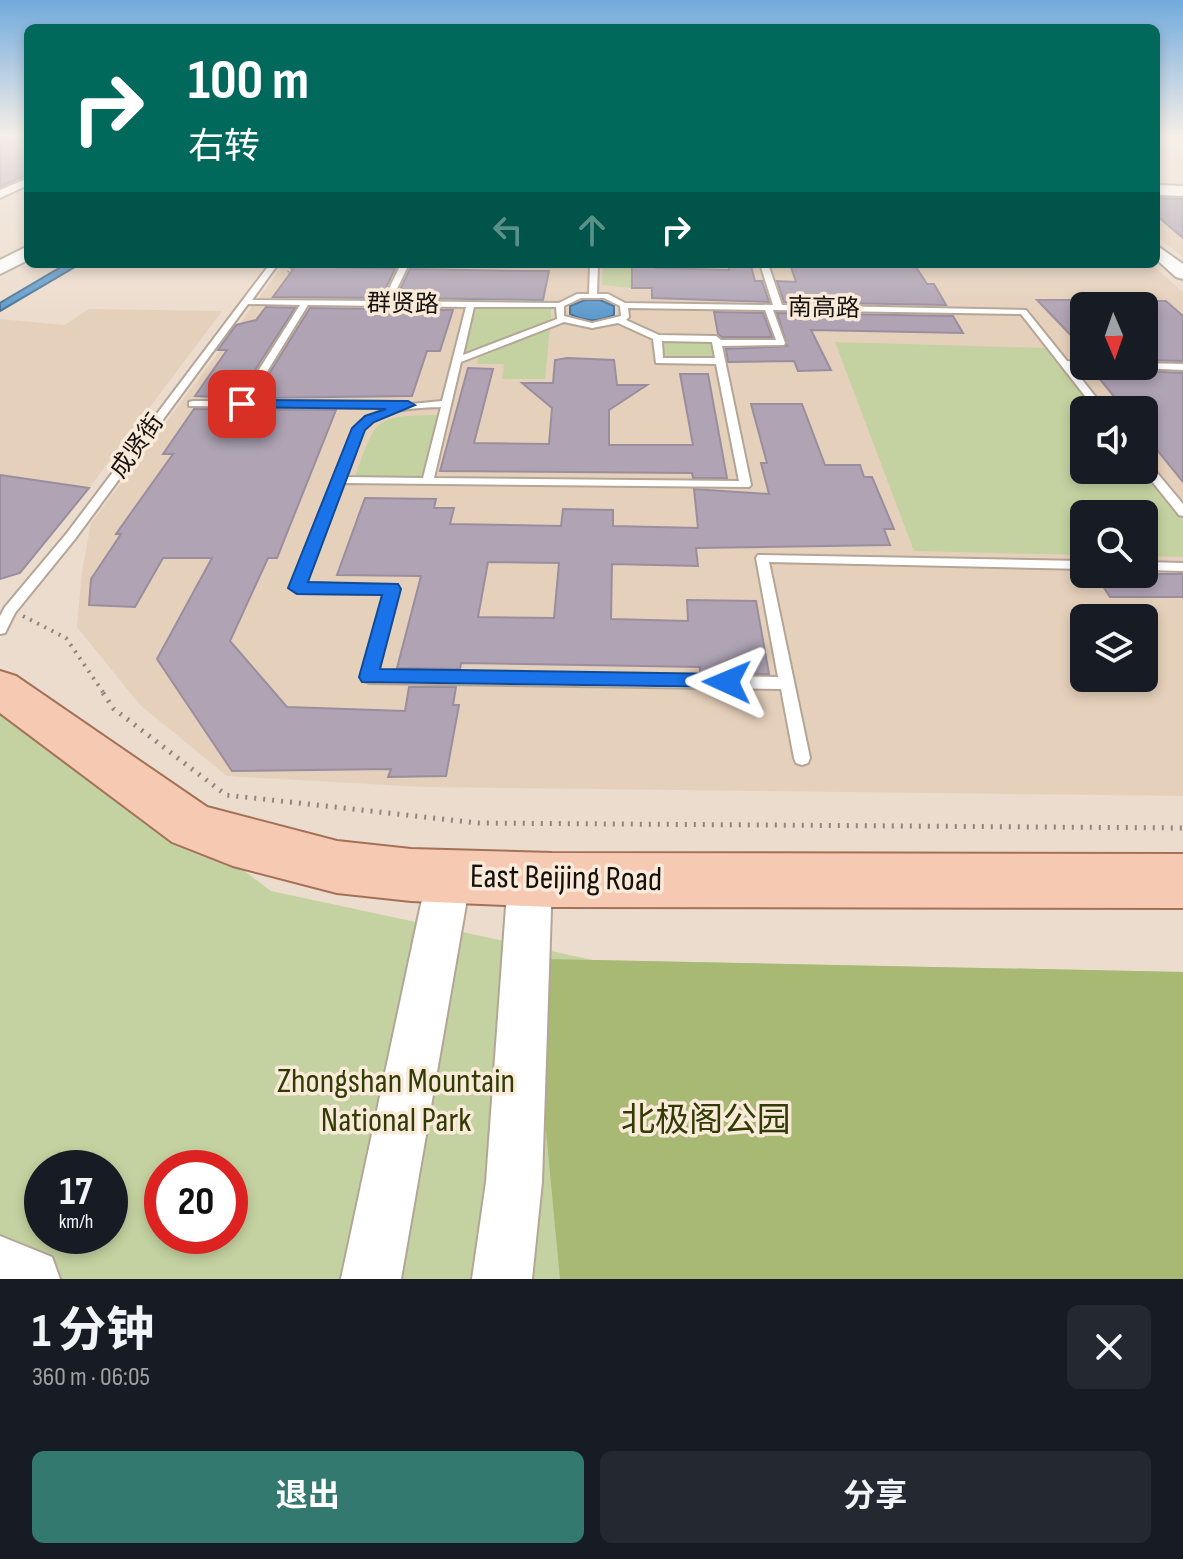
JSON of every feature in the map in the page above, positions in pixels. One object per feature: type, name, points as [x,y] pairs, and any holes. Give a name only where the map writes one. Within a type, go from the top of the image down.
[{"type":"main road","points":[[0,268],[24,254]]},
{"type":"main road","name":"East Beijing Road","points":[[4,699],[190,825],[233,841],[337,867],[530,879],[1183,881]]},
{"type":"street","points":[[1160,253],[1183,273]]},
{"type":"street","points":[[371,1279],[449,876]]},
{"type":"street","points":[[502,1279],[514,1182],[530,879]]},
{"type":"street","points":[[0,1266],[30,1279]]},
{"type":"lane","name":"成贤街","points":[[0,629],[10,610],[71,536],[271,268]]},
{"type":"lane","points":[[385,304],[403,268]]},
{"type":"lane","points":[[593,296],[594,268]]},
{"type":"lane","points":[[717,343],[781,343],[765,268]]},
{"type":"lane","name":"群贤路","points":[[246,302],[560,305],[580,296],[593,296]]},
{"type":"lane","name":"南高路","points":[[593,296],[605,296],[624,305],[1023,312],[1064,364]]},
{"type":"lane","points":[[242,404],[305,303]]},
{"type":"lane","points":[[428,481],[471,304]]},
{"type":"lane","points":[[560,305],[560,317],[578,326],[607,325],[619,320],[625,317],[624,305]]},
{"type":"lane","points":[[456,361],[564,319]]},
{"type":"lane","points":[[341,480],[745,485],[716,339],[657,338],[619,320]]},
{"type":"lane","points":[[657,338],[659,361],[720,361]]},
{"type":"lane","points":[[1064,364],[1070,364]]},
{"type":"lane","points":[[1064,364],[1090,396]]},
{"type":"lane","points":[[1158,366],[1183,367]]},
{"type":"lane","points":[[193,404],[447,404]]},
{"type":"lane","points":[[408,405],[377,415],[359,428],[297,588],[392,589],[369,677],[787,683]]},
{"type":"lane","points":[[1158,481],[1183,512]]},
{"type":"lane","points":[[802,758],[762,558],[1070,565]]},
{"type":"lane","points":[[1158,566],[1183,567]]},
{"type":"path","points":[[10,610],[66,638],[114,709],[226,795],[478,823],[1183,828]]},
{"type":"shaded area","points":[[1160,197],[1183,197],[1183,257],[1160,239]]},
{"type":"shaded area","points":[[281,268],[1156,268],[1183,292],[1183,796],[422,787],[227,776],[140,705],[77,627],[91,523]]},
{"type":"shaded area","points":[[89,309],[222,311],[89,488],[0,475],[0,319],[65,325]]},
{"type":"green space","points":[[603,268],[632,268],[632,288],[602,285]]},
{"type":"green space","points":[[475,307],[551,308],[551,320],[464,353]]},
{"type":"green space","points":[[550,328],[545,379],[502,379],[504,364],[477,364],[479,355]]},
{"type":"green space","points":[[657,338],[716,339],[720,361],[659,361]]},
{"type":"green space","points":[[835,342],[1047,348],[1085,396],[1070,396],[1070,484],[1154,484],[1183,520],[1183,557],[1158,556],[1158,500],[1070,500],[1070,555],[914,551]]},
{"type":"green space","points":[[439,415],[422,477],[355,477],[368,442],[381,424],[402,417]]},
{"type":"green space","name":"Zhongshan Mountain National Park","points":[[0,689],[271,891],[593,960],[1183,972],[1183,1279],[28,1279],[0,1267]]},
{"type":"green space","name":"北极阁公园","points":[[546,959],[1183,972],[1183,1279],[560,1279],[545,1120]]},
{"type":"water","points":[[59,268],[73,268],[0,311],[0,303]]},
{"type":"water","points":[[585,300],[600,300],[614,306],[614,315],[592,320],[570,314],[570,306]]},
{"type":"building","points":[[1160,198],[1183,199],[1183,238],[1160,218]]},
{"type":"building","points":[[294,268],[395,269],[381,298],[273,297]]},
{"type":"building","points":[[632,268],[752,268],[755,281],[762,281],[769,302],[652,298],[652,288],[632,288]]},
{"type":"building","points":[[791,268],[917,268],[927,284],[934,284],[946,305],[784,302],[777,281],[796,282]]},
{"type":"building","points":[[410,269],[549,271],[543,300],[396,298]]},
{"type":"building","points":[[1037,300],[1070,300],[1070,334]]},
{"type":"building","points":[[1158,301],[1166,301],[1183,316],[1183,361],[1158,360]]},
{"type":"building","points":[[266,307],[295,308],[237,398],[195,396],[227,350],[218,350],[236,325],[256,320]]},
{"type":"building","points":[[310,308],[453,310],[440,351],[427,351],[412,396],[254,398]]},
{"type":"building","points":[[714,312],[763,313],[772,337],[722,337],[718,334]]},
{"type":"building","points":[[777,313],[953,316],[963,333],[811,330],[831,370],[798,371],[794,361],[728,362],[726,349],[787,346]]},
{"type":"building","points":[[555,360],[614,360],[617,385],[647,385],[609,410],[609,445],[693,445],[680,374],[708,374],[727,478],[693,478],[692,473],[440,471],[468,368],[493,369],[474,443],[549,444],[552,408],[522,383],[553,383]]},
{"type":"building","points":[[1158,372],[1183,373],[1183,482],[1158,451],[1158,396],[1114,396],[1101,380],[1158,380]]},
{"type":"building","points":[[751,404],[802,404],[825,465],[860,465],[864,477],[872,477],[894,529],[884,529],[890,545],[696,548],[698,566],[612,564],[611,619],[688,621],[687,600],[756,601],[769,674],[700,673],[700,667],[461,663],[460,669],[397,668],[421,576],[337,575],[365,498],[436,499],[434,508],[454,508],[450,524],[561,526],[563,509],[613,510],[613,526],[698,528],[694,489],[769,494],[761,463],[767,463]],"holes":[[[488,562],[559,563],[554,618],[478,617]]]},
{"type":"building","points":[[194,409],[336,410],[277,558],[268,558],[230,641],[287,707],[405,711],[409,687],[456,687],[453,705],[459,705],[446,776],[388,777],[391,769],[232,771],[157,659],[212,558],[163,558],[135,607],[89,605],[91,579],[121,534],[116,534],[173,454],[163,454]]},
{"type":"building","points":[[0,475],[89,488],[20,573],[0,579]]},
{"type":"building","points":[[1158,574],[1183,574],[1183,597],[1110,597],[1104,588],[1158,588]]},
{"type":"route","points":[[242,404],[408,405],[370,419],[359,428],[297,588],[392,589],[369,677],[727,682]]}]
